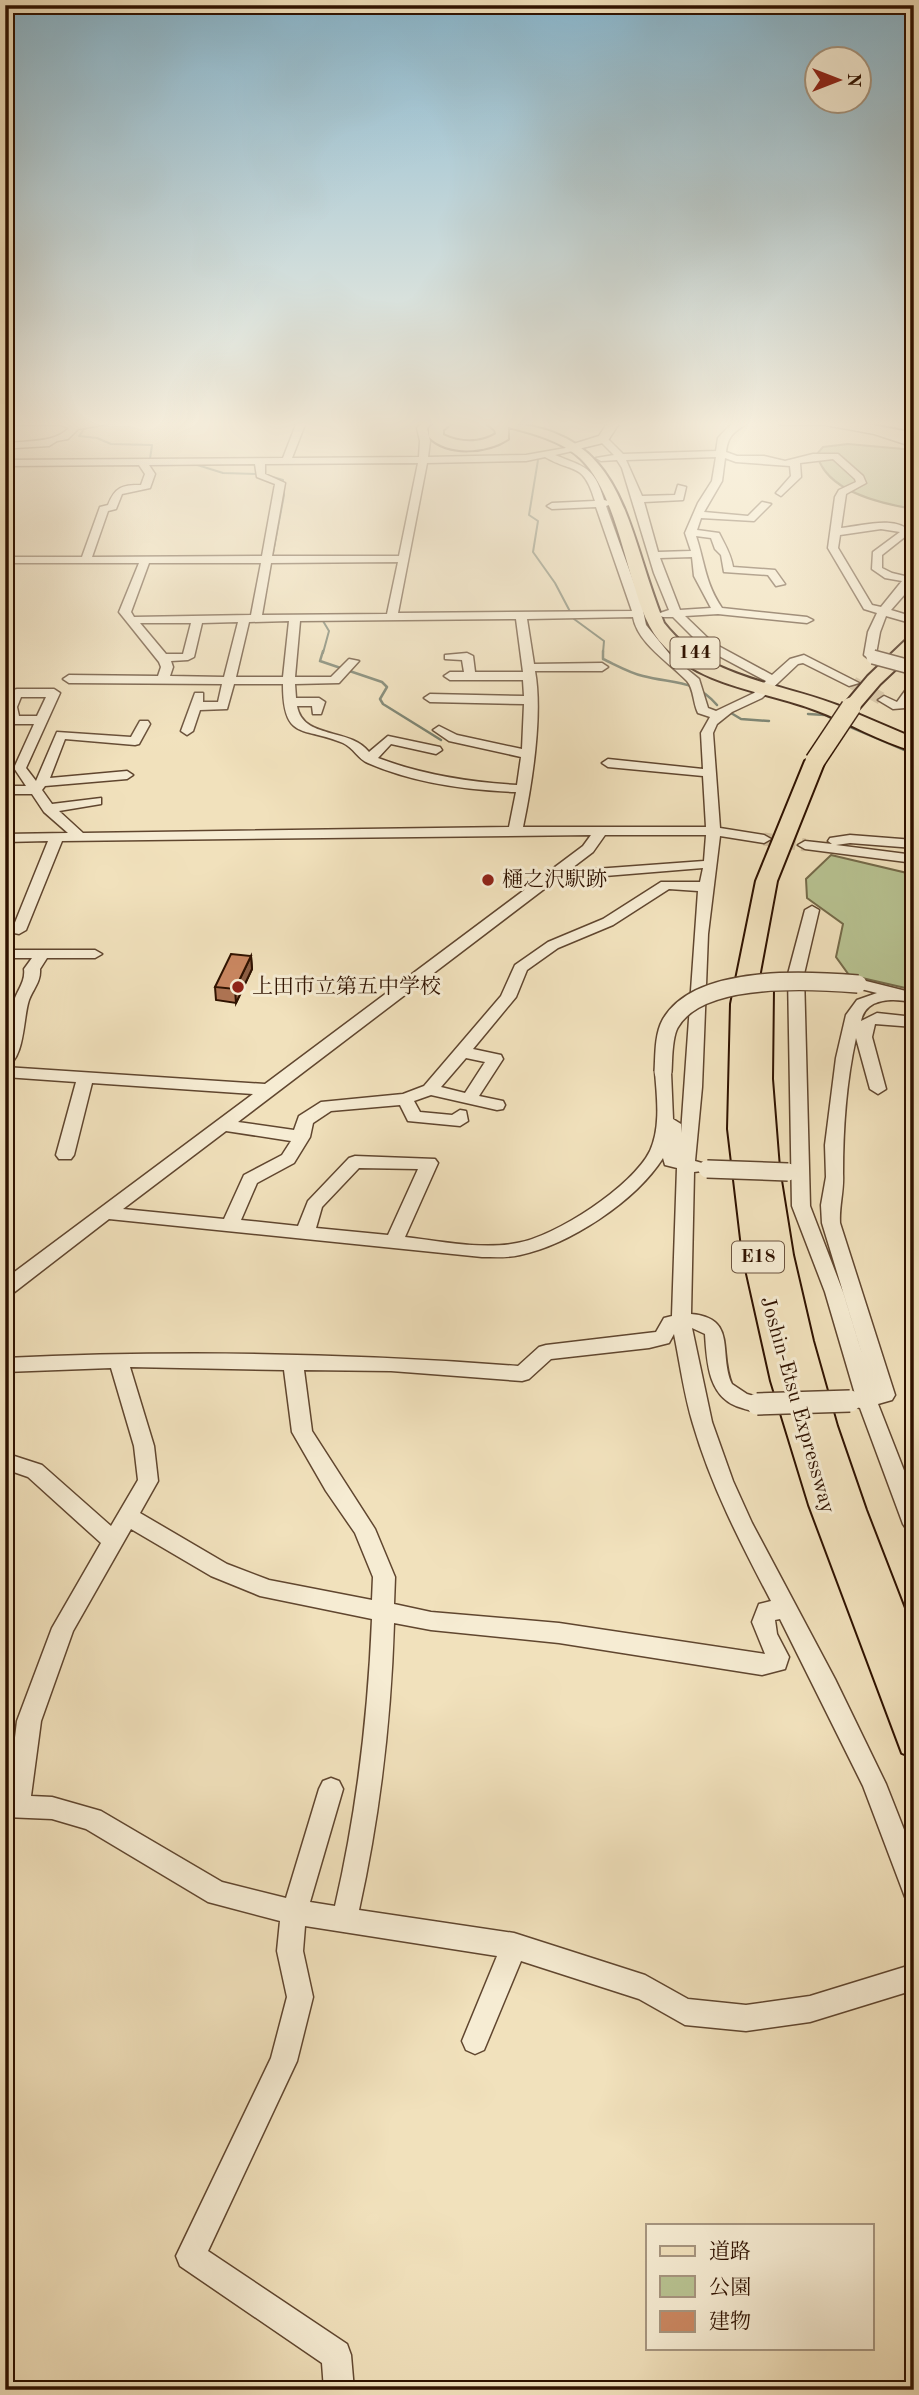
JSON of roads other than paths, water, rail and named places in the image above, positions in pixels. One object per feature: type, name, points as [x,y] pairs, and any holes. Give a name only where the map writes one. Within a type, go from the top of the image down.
[{"type":"highway","name":"144","points":[[619,534],[651,614],[667,640],[685,656],[709,670],[771,685]]},
{"type":"highway","name":"144","points":[[638,534],[679,638],[705,661],[771,685],[914,746]]},
{"type":"highway","name":"Joshin-Etsu Expressway","points":[[914,642],[874,680],[778,839],[750,941],[744,981],[739,1070],[744,1169],[763,1286],[797,1422],[852,1583],[914,1742]]},
{"type":"highway","name":"Joshin-Etsu Expressway","points":[[858,709],[914,658]]},
{"type":"highway","name":"Joshin-Etsu Expressway","points":[[822,763],[776,900],[767,941],[762,979],[758,1072],[764,1170],[784,1288],[819,1421],[873,1576],[914,1677]]},
{"type":"street","points":[[86,560],[95,534]]},
{"type":"street","points":[[187,732],[197,701],[223,706],[268,560],[272,534]]},
{"type":"street","points":[[392,618],[408,534]]},
{"type":"street","points":[[610,534],[643,632],[696,686],[702,710],[716,716]]},
{"type":"street","points":[[647,534],[669,613],[718,611],[807,620]]},
{"type":"street","points":[[691,534],[697,554],[696,561],[708,596],[718,611]]},
{"type":"street","points":[[705,534],[715,535],[720,549],[726,554],[728,570],[771,572],[780,584]]},
{"type":"street","points":[[836,534],[833,548],[862,601],[868,607],[914,621]]},
{"type":"street","points":[[904,534],[877,554],[877,569],[889,576],[908,578],[906,587],[870,644],[870,654],[914,668]]},
{"type":"street","points":[[653,555],[697,554]]},
{"type":"street","points":[[7,563],[86,560],[403,559]]},
{"type":"street","points":[[145,560],[125,612],[163,658],[167,666],[162,681]]},
{"type":"street","points":[[130,620],[636,614]]},
{"type":"street","points":[[515,831],[525,789],[529,700],[529,672],[522,617]]},
{"type":"street","points":[[163,658],[188,657],[197,620]]},
{"type":"street","points":[[295,620],[290,691],[292,714],[298,723],[311,733],[343,737],[363,750],[370,759],[460,786],[525,789]]},
{"type":"street","points":[[449,657],[467,656],[470,676]]},
{"type":"street","points":[[853,683],[804,659],[793,661],[771,685],[716,716],[709,723],[708,773],[715,847],[706,887],[686,1166],[681,1321],[702,1422],[723,1481],[742,1525],[874,1784],[914,1888]]},
{"type":"street","points":[[290,691],[335,680],[347,667]]},
{"type":"street","points":[[450,676],[602,667]]},
{"type":"street","points":[[69,679],[231,681],[290,691],[330,692]]},
{"type":"street","points":[[884,700],[901,705],[914,687]]},
{"type":"street","points":[[290,691],[319,702],[317,711]]},
{"type":"street","points":[[20,768],[42,720],[54,693],[17,692],[9,718],[42,720]]},
{"type":"street","points":[[430,698],[529,700]]},
{"type":"street","points":[[39,786],[52,750],[61,735],[135,741],[144,724]]},
{"type":"street","points":[[439,730],[453,738],[526,754]]},
{"type":"street","points":[[370,759],[388,740],[436,750]]},
{"type":"street","points":[[608,763],[708,773]]},
{"type":"street","points":[[5,768],[20,768],[39,786],[49,809],[80,837]]},
{"type":"street","points":[[5,790],[127,775]]},
{"type":"street","points":[[49,809],[96,801]]},
{"type":"street","points":[[5,1289],[588,849],[596,840],[599,831]]},
{"type":"street","points":[[5,838],[715,831],[764,839]]},
{"type":"street","points":[[19,930],[57,837]]},
{"type":"street","points":[[812,846],[850,839],[914,844]]},
{"type":"street","points":[[812,846],[914,859]]},
{"type":"street","points":[[812,846],[914,869]]},
{"type":"street","points":[[552,876],[701,864]]},
{"type":"street","points":[[230,1226],[250,1179],[288,1159],[302,1137],[306,1120],[327,1106],[405,1099],[430,1090],[508,998],[520,968],[553,945],[608,922],[666,885],[706,887]]},
{"type":"street","points":[[812,911],[796,974],[793,1172],[801,1206],[834,1292],[858,1401],[914,1524]]},
{"type":"street","points":[[5,954],[95,954]]},
{"type":"street","points":[[5,1062],[15,1040],[13,1001],[33,978],[32,970],[43,954]]},
{"type":"street","points":[[106,1213],[394,1242],[502,1251],[523,1249],[556,1236],[624,1192],[648,1167],[658,1152],[666,1108],[663,1072],[665,1043],[670,1023],[691,1001],[737,987],[811,982],[858,984],[914,998]]},
{"type":"street","points":[[5,1365],[118,1360],[391,1364],[522,1374],[546,1352],[662,1338],[671,1323],[681,1321],[702,1322],[711,1326],[723,1387],[742,1403],[858,1401],[885,1395],[831,1223],[830,1205],[835,1177],[833,1145],[844,1058],[854,1015],[862,1003],[896,992]]},
{"type":"street","points":[[878,1089],[863,1037],[868,1021],[877,1018],[914,1022]]},
{"type":"street","points":[[463,1052],[495,1059],[470,1097]]},
{"type":"street","points":[[5,1072],[272,1090]]},
{"type":"street","points":[[65,1155],[85,1078]]},
{"type":"street","points":[[430,1090],[497,1105]]},
{"type":"street","points":[[405,1099],[414,1118],[460,1121],[460,1115]]},
{"type":"street","points":[[666,1108],[673,1121],[671,1161],[707,1169],[793,1172]]},
{"type":"street","points":[[225,1125],[302,1137]]},
{"type":"street","points":[[304,1233],[314,1205],[355,1162],[429,1163],[394,1242]]},
{"type":"street","points":[[118,1360],[148,1467],[148,1481],[63,1628],[29,1721],[12,1806],[52,1808],[92,1819],[217,1893],[294,1913],[514,1946],[645,1988],[685,2012],[746,2018],[810,2010],[914,1977]]},
{"type":"street","points":[[294,1363],[294,1384],[302,1432],[333,1485],[364,1529],[384,1577],[376,1744],[361,1845],[344,1920]]},
{"type":"street","points":[[5,1461],[35,1471],[114,1542]]},
{"type":"street","points":[[129,1517],[219,1570],[268,1589],[431,1621],[598,1639],[762,1664],[777,1662],[778,1657],[762,1626],[762,1619],[767,1611],[786,1608]]},
{"type":"street","points":[[331,1788],[294,1913],[290,1951],[300,1997],[284,2061],[190,2256],[249,2297],[285,2316],[336,2355],[339,2390]]},
{"type":"street","points":[[475,2041],[514,1946]]},
{"type":"waterway","points":[[266,590],[277,534]]},
{"type":"waterway","points":[[536,534],[533,552],[555,583],[574,619],[604,641],[603,653]]},
{"type":"waterway","points":[[323,621],[329,631],[323,653]]},
{"type":"waterway","points":[[323,651],[320,661],[382,682],[387,687],[380,699],[383,704],[441,740]]},
{"type":"waterway","points":[[603,653],[603,659],[623,669],[692,687],[717,705]]},
{"type":"waterway","points":[[731,713],[741,719],[769,721]]},
{"type":"waterway","points":[[808,714],[825,715],[835,720]]},
{"type":"waterway","points":[[848,726],[914,754]]},
{"type":"tunnel","points":[[853,683],[884,700]]},
{"type":"tunnel","points":[[764,839],[805,845]]},
{"type":"place","name":"樋之沢駅跡","points":[[488,880]]},
{"type":"place","name":"上田市立第五中学校","points":[[238,987]]}]
